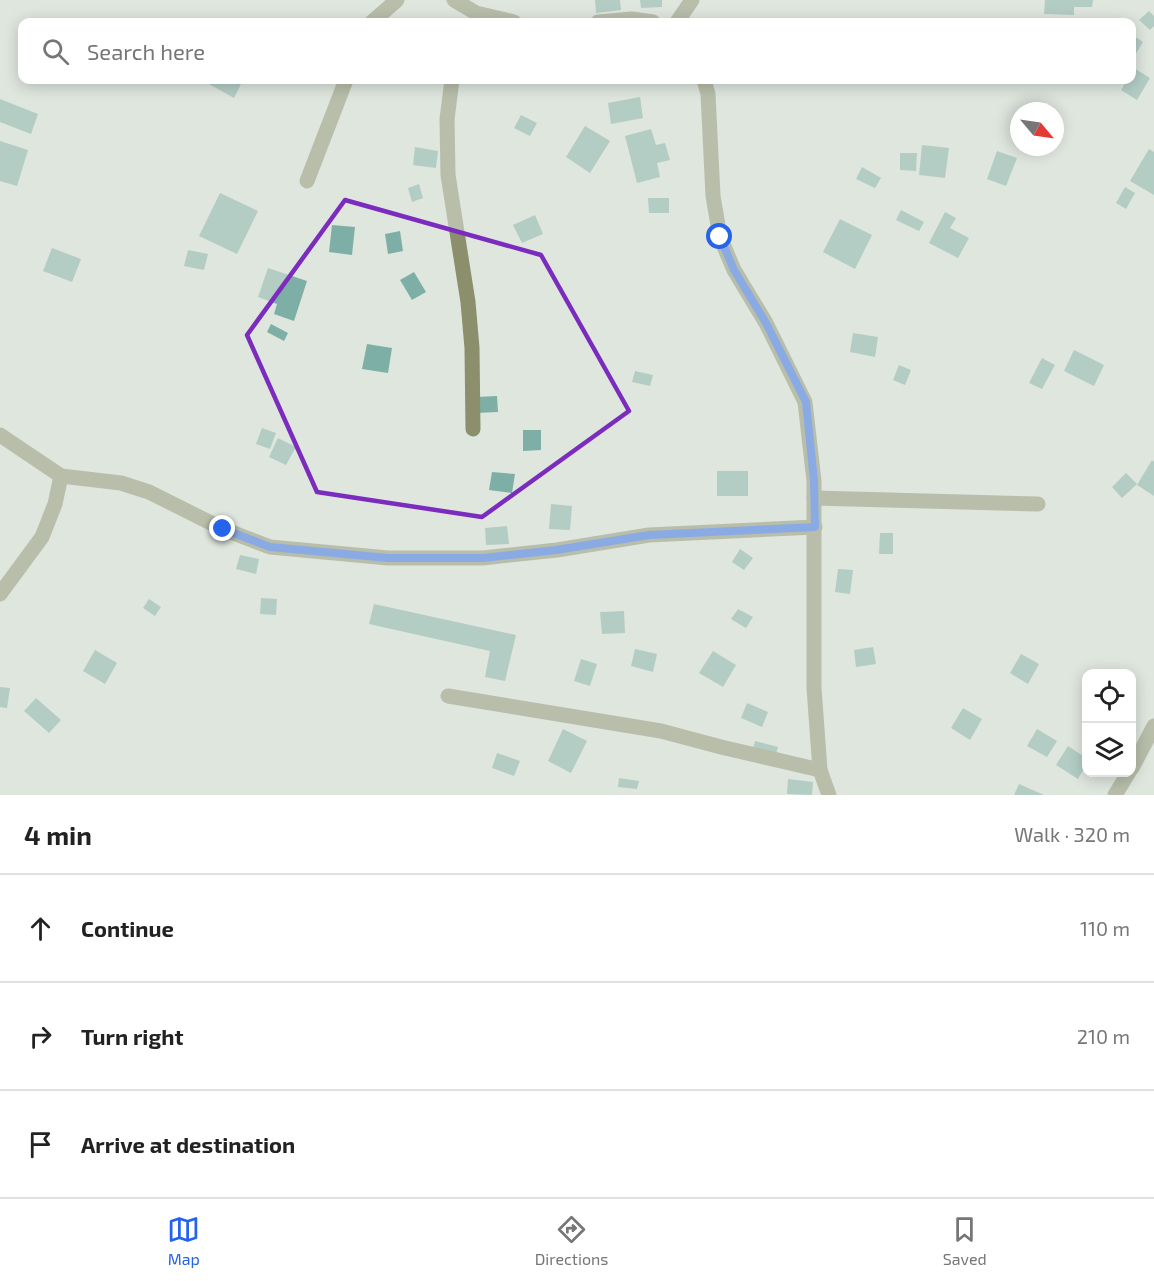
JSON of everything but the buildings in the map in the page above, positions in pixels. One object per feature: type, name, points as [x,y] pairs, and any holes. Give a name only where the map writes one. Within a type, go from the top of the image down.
[{"type":"street","points":[[377,18],[398,0]]},
{"type":"street","points":[[454,0],[473,18]]},
{"type":"street","points":[[680,18],[692,0]]},
{"type":"street","points":[[307,181],[344,84]]},
{"type":"street","points":[[451,84],[447,119],[448,175],[468,302],[472,348],[473,429]]},
{"type":"street","points":[[705,84],[708,94],[713,196],[720,237],[734,270],[766,323],[806,402],[815,527],[814,688],[820,770],[829,795]]},
{"type":"street","points":[[0,435],[61,476],[121,483],[149,492],[223,529],[270,547],[388,558],[483,558],[556,550],[649,535],[815,527]]},
{"type":"street","points":[[0,594],[42,537],[55,504],[61,476]]},
{"type":"street","points":[[814,498],[1038,504]]},
{"type":"street","points":[[448,696],[661,731],[820,770]]},
{"type":"street","points":[[1136,759],[1154,726]]},
{"type":"street","points":[[1115,795],[1126,777]]},
{"type":"highlighted area","points":[[345,200],[541,255],[629,411],[482,517],[317,492],[247,335]]},
{"type":"route","points":[[223,529],[270,547],[388,558],[483,558],[556,550],[649,535],[815,527],[814,481],[806,402],[766,323],[734,270],[720,237]]}]
